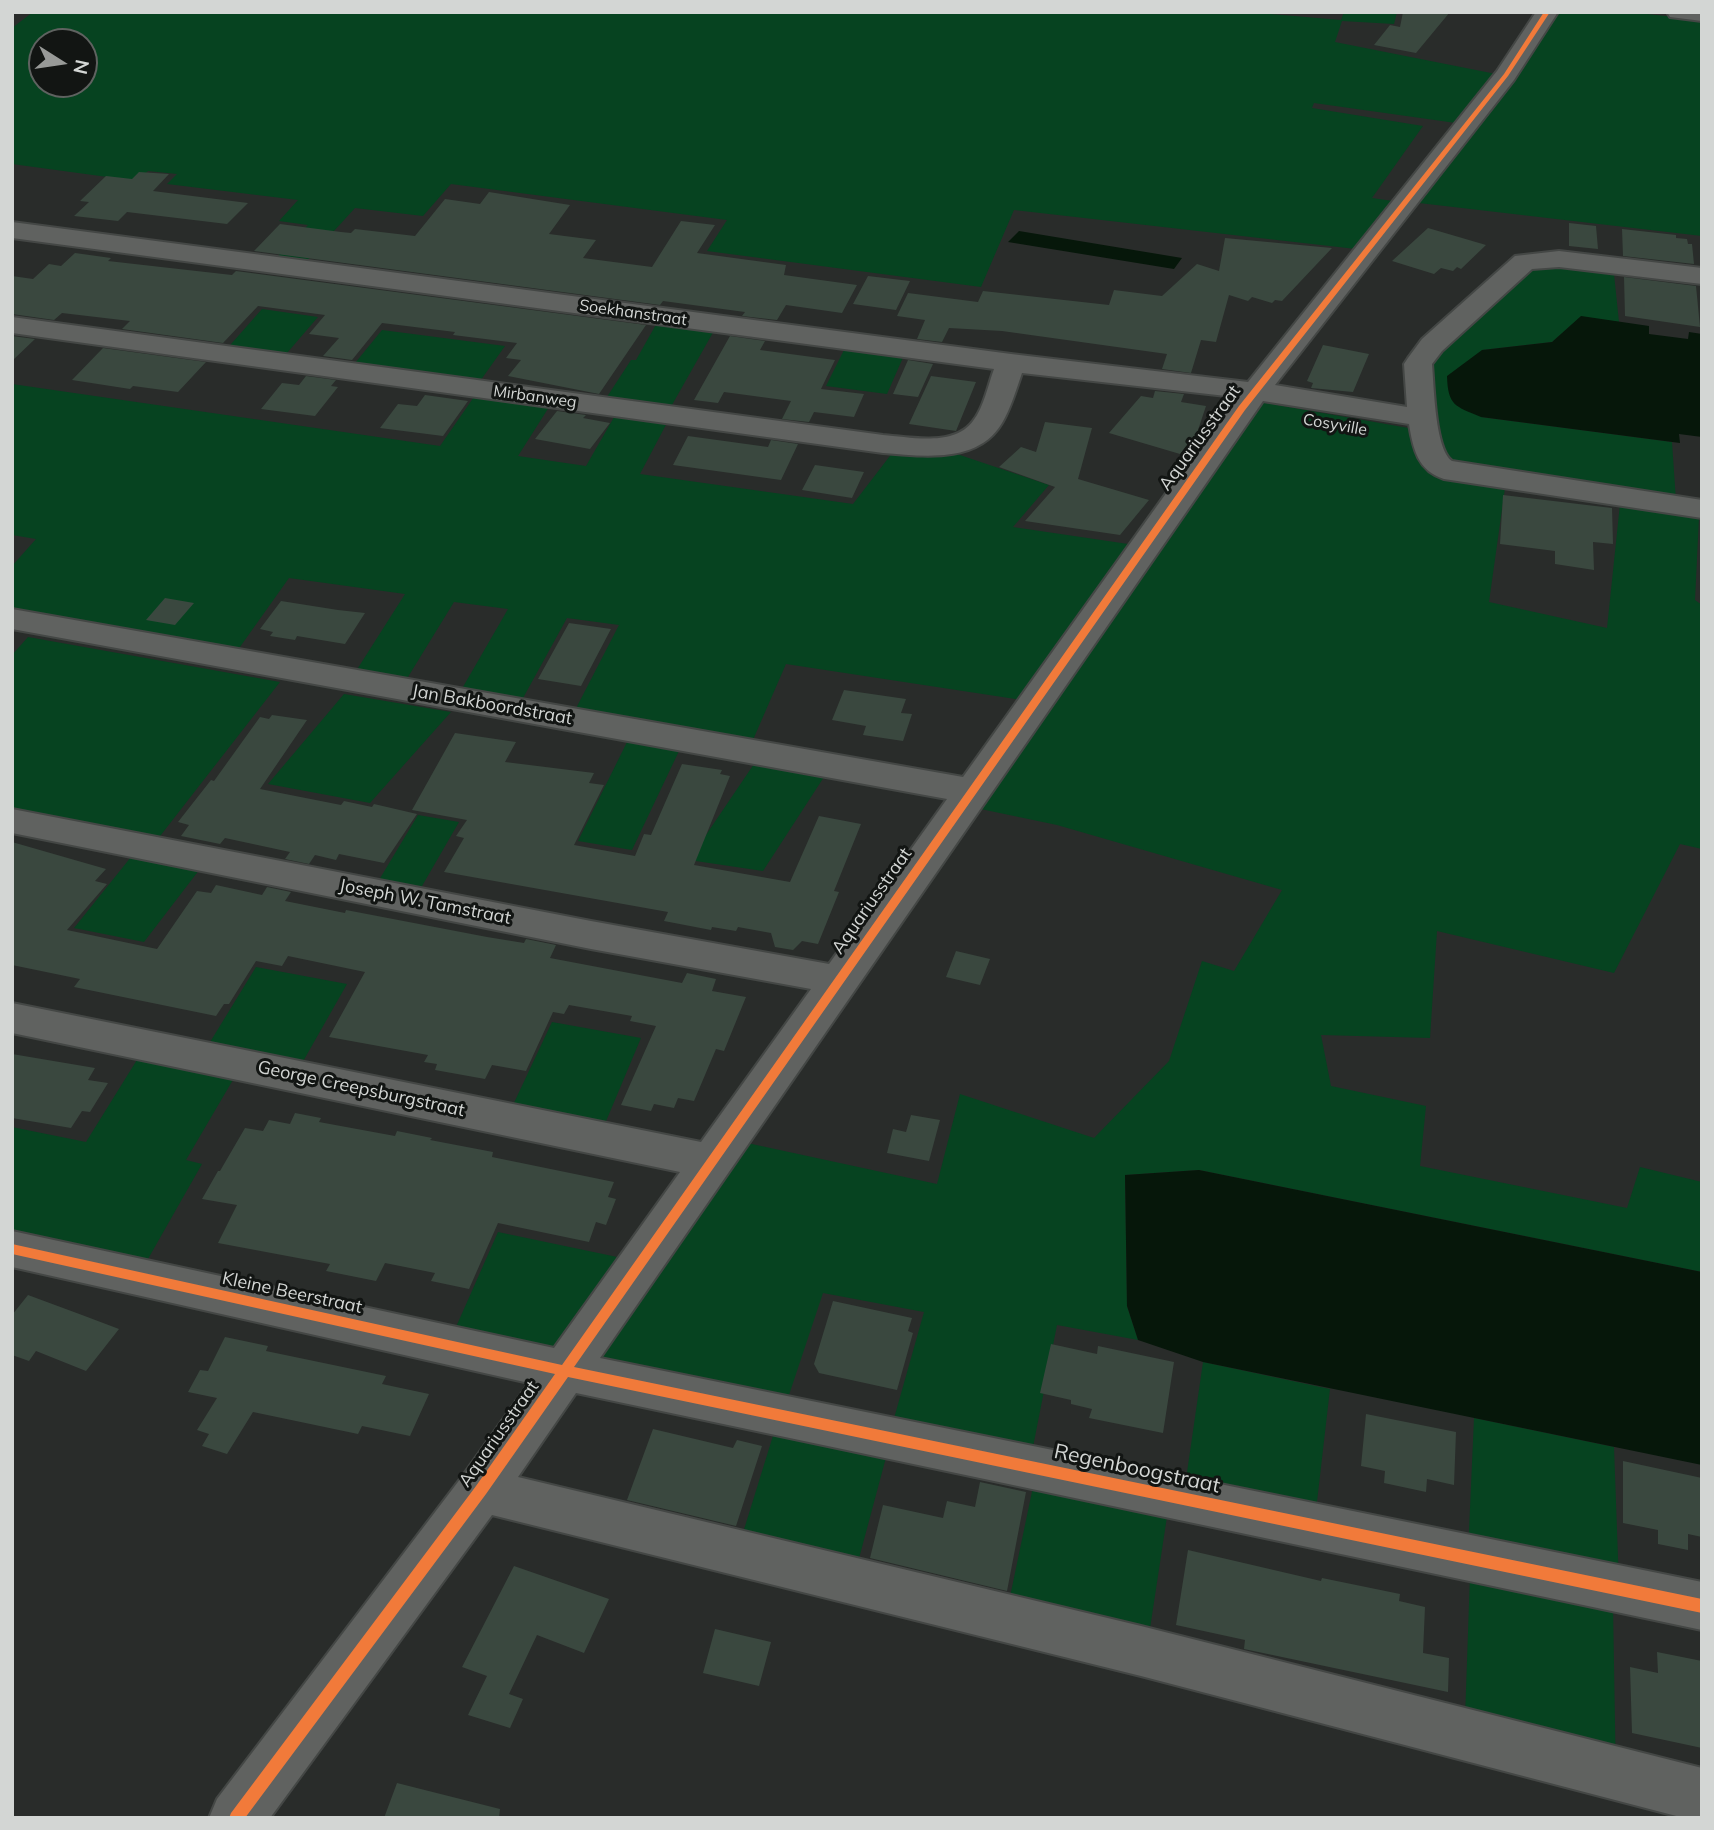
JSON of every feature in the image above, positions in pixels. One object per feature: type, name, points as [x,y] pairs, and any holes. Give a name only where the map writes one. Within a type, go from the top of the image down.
[{"type":"street","name":"Aquariusstraat","points":[[236,1818],[481,1490],[971,790],[1266,403],[1506,75],[1547,12]]},
{"type":"street","points":[[1678,12],[1702,14]]},
{"type":"street","name":"Soekhanstraat","points":[[12,230],[1010,363],[1266,403]]},
{"type":"street","points":[[1702,276],[1559,259],[1524,262],[1420,359],[1426,430],[1433,461],[1442,468],[1458,474],[1702,509]]},
{"type":"street","name":"Mirbanweg","points":[[12,325],[883,444],[936,448],[964,442],[985,429],[1010,363]]},
{"type":"street","name":"Cosyville","points":[[1266,403],[1426,430]]},
{"type":"street","name":"Jan Bakboordstraat","points":[[12,620],[971,790]]},
{"type":"street","name":"Joseph W. Tamstraat","points":[[12,821],[838,980]]},
{"type":"street","name":"George Creepsburgstraat","points":[[12,1018],[710,1161]]},
{"type":"street","name":"Kleine Beerstraat","points":[[12,1250],[565,1371]]},
{"type":"street","name":"Regenboogstraat","points":[[565,1371],[1702,1606]]},
{"type":"street","points":[[481,1490],[1154,1654],[1702,1795]]},
{"type":"green space","points":[[33,12],[1247,12],[1341,20],[1344,12],[1397,12],[1394,24],[1342,21],[1335,42],[1496,74],[1456,123],[1314,103],[1312,108],[1423,126],[1372,198],[1393,201],[1356,249],[1014,210],[981,287],[707,251],[727,220],[451,184],[423,216],[355,208],[302,266],[272,262],[308,225],[279,221],[298,200],[167,184],[177,174],[148,171],[137,181],[12,164],[12,28]]},
{"type":"green space","points":[[1554,12],[1629,12],[1702,20],[1702,236],[1419,203],[1516,77]]},
{"type":"green space","points":[[1549,266],[1614,274],[1619,322],[1581,317],[1552,342],[1482,350],[1481,417],[1672,442],[1676,501],[1466,470],[1443,457],[1427,362],[1516,272]]},
{"type":"green space","points":[[262,309],[318,317],[281,360],[224,352]]},
{"type":"green space","points":[[658,321],[715,329],[668,412],[603,403],[631,360],[636,360]]},
{"type":"green space","points":[[382,330],[505,346],[478,384],[351,368]]},
{"type":"green space","points":[[846,346],[905,353],[887,394],[826,386]]},
{"type":"green space","points":[[12,384],[440,446],[476,394],[551,404],[518,456],[586,466],[617,412],[669,419],[640,474],[853,504],[896,448],[948,451],[1049,485],[1013,527],[1135,545],[1022,700],[786,664],[749,749],[570,720],[619,625],[567,618],[517,709],[456,699],[508,609],[454,602],[400,690],[349,682],[405,594],[289,578],[230,661],[12,623],[12,566],[36,539],[12,535]]},
{"type":"green space","points":[[1260,402],[1420,430],[1425,462],[1505,488],[1489,602],[1607,628],[1620,504],[1699,517],[1695,600],[1702,605],[1702,849],[1680,844],[1614,973],[1437,931],[1430,1038],[1321,1035],[1331,1086],[1426,1106],[1420,1166],[1627,1208],[1640,1167],[1702,1182],[1702,1272],[1199,1170],[1125,1175],[1127,1306],[1138,1340],[1057,1325],[1031,1457],[891,1429],[924,1312],[823,1293],[788,1398],[603,1363],[598,1356],[738,1141],[937,1184],[960,1094],[1094,1138],[1169,1061],[1202,961],[1234,971],[1282,890],[1057,825],[971,807]]},
{"type":"green space","points":[[28,637],[280,682],[157,840],[12,812],[12,655]]},
{"type":"green space","points":[[344,694],[451,712],[370,803],[268,784]]},
{"type":"green space","points":[[627,742],[679,751],[632,850],[578,841]]},
{"type":"green space","points":[[754,764],[824,777],[763,871],[689,860]]},
{"type":"green space","points":[[418,815],[459,822],[418,893],[376,885]]},
{"type":"green space","points":[[135,852],[203,865],[144,942],[74,928]]},
{"type":"green space","points":[[256,967],[347,984],[301,1065],[207,1047]]},
{"type":"green space","points":[[552,1022],[641,1038],[604,1126],[512,1107]]},
{"type":"green space","points":[[140,1055],[237,1073],[186,1160],[202,1164],[144,1266],[12,1239],[12,1127],[86,1142]]},
{"type":"green space","points":[[498,1232],[622,1258],[556,1349],[452,1336]]},
{"type":"green space","points":[[1203,1362],[1330,1389],[1315,1519],[1184,1493]]},
{"type":"green space","points":[[1474,1418],[1614,1447],[1619,1585],[1468,1553]]},
{"type":"green space","points":[[776,1426],[888,1450],[850,1592],[733,1565]]},
{"type":"green space","points":[[1034,1482],[1168,1510],[1144,1668],[1002,1635]]},
{"type":"green space","points":[[1470,1575],[1613,1606],[1616,1782],[1464,1747]]},
{"type":"shaded area","points":[[1019,231],[1182,258],[1174,269],[1008,242]]},
{"type":"shaded area","points":[[1581,316],[1649,326],[1649,334],[1688,339],[1689,332],[1702,334],[1702,437],[1679,434],[1680,443],[1481,417],[1459,407],[1451,399],[1447,376],[1482,350],[1552,342]]},
{"type":"shaded area","points":[[1199,1170],[1702,1272],[1702,1465],[1203,1362],[1138,1340],[1127,1306],[1125,1175]]},
{"type":"building","points":[[1403,12],[1450,12],[1416,53],[1374,45],[1390,25],[1400,27]]},
{"type":"building","points":[[139,172],[169,174],[153,191],[248,203],[227,224],[127,212],[118,221],[74,216],[89,202],[80,201],[106,176],[132,179]]},
{"type":"building","points":[[489,192],[570,205],[549,234],[596,240],[583,258],[652,267],[681,221],[715,225],[697,253],[786,265],[784,275],[857,285],[842,313],[786,305],[777,320],[742,316],[745,312],[663,301],[660,305],[254,251],[280,224],[351,233],[355,229],[415,236],[445,199],[480,204]]},
{"type":"building","points":[[1569,223],[1596,226],[1598,249],[1569,246]]},
{"type":"building","points":[[1428,228],[1486,245],[1461,269],[1457,267],[1453,271],[1441,268],[1434,274],[1392,261]]},
{"type":"building","points":[[1622,229],[1676,235],[1676,238],[1687,239],[1688,244],[1692,244],[1694,264],[1623,256]]},
{"type":"building","points":[[1225,238],[1332,248],[1282,301],[1275,300],[1272,303],[1252,297],[1248,301],[1229,295],[1216,342],[1201,340],[1191,373],[1162,369],[1167,354],[1002,331],[949,328],[942,342],[917,339],[925,320],[897,316],[908,293],[978,302],[983,291],[1109,305],[1114,290],[1162,296],[1197,264],[1219,271]]},
{"type":"building","points":[[75,253],[111,258],[108,261],[232,275],[236,271],[646,325],[599,394],[508,376],[521,360],[506,358],[517,343],[453,335],[455,332],[382,323],[352,360],[323,356],[339,338],[309,334],[325,315],[258,306],[223,343],[122,329],[130,321],[62,313],[54,320],[12,314],[12,276],[33,279],[49,264],[61,266]]},
{"type":"building","points":[[868,276],[910,281],[896,310],[853,304]]},
{"type":"building","points":[[1624,277],[1696,286],[1700,327],[1625,316]]},
{"type":"building","points":[[12,336],[35,339],[12,361]]},
{"type":"building","points":[[730,336],[765,341],[760,350],[835,360],[821,389],[864,394],[854,417],[814,412],[809,422],[782,419],[791,401],[724,392],[718,403],[694,400]]},
{"type":"building","points":[[1323,345],[1369,354],[1353,392],[1311,388],[1313,383],[1307,381]]},
{"type":"building","points":[[103,348],[206,362],[178,392],[133,386],[130,389],[72,380]]},
{"type":"building","points":[[908,360],[933,364],[918,397],[893,394]]},
{"type":"building","points":[[306,376],[336,380],[331,386],[338,387],[315,416],[261,409],[282,383],[299,385]]},
{"type":"building","points":[[931,376],[976,382],[956,431],[909,424]]},
{"type":"building","points":[[1155,391],[1184,394],[1181,402],[1206,406],[1196,436],[1180,454],[1109,433],[1141,396],[1153,398]]},
{"type":"building","points":[[425,395],[468,401],[443,436],[380,428],[398,404],[417,406]]},
{"type":"building","points":[[557,411],[586,415],[583,418],[610,423],[590,449],[535,439]]},
{"type":"building","points":[[1045,422],[1092,428],[1078,479],[1149,500],[1120,535],[1025,521],[1055,487],[999,467],[1021,447],[1036,452]]},
{"type":"building","points":[[688,436],[768,447],[771,440],[798,444],[781,480],[673,465]]},
{"type":"building","points":[[815,465],[864,472],[852,498],[802,490]]},
{"type":"building","points":[[1503,495],[1612,508],[1613,544],[1593,542],[1594,570],[1555,564],[1555,551],[1500,544]]},
{"type":"building","points":[[165,598],[194,603],[175,625],[146,620]]},
{"type":"building","points":[[281,601],[365,613],[345,644],[297,636],[295,640],[270,636],[273,632],[260,629]]},
{"type":"building","points":[[569,623],[611,629],[581,686],[538,679]]},
{"type":"building","points":[[844,690],[906,699],[901,713],[912,714],[903,741],[863,735],[866,726],[832,720]]},
{"type":"building","points":[[272,715],[307,720],[260,789],[341,805],[344,801],[372,807],[374,804],[417,814],[384,863],[339,854],[336,860],[315,855],[309,864],[285,859],[290,852],[225,838],[220,844],[181,836],[189,825],[178,822],[211,780],[214,781],[260,717],[269,719]]},
{"type":"building","points":[[455,733],[516,742],[505,762],[594,773],[589,783],[604,785],[574,845],[635,856],[644,834],[651,835],[682,764],[722,770],[720,774],[730,776],[694,865],[790,882],[819,816],[861,824],[834,891],[839,892],[818,944],[802,941],[793,950],[775,947],[771,933],[738,927],[736,931],[712,927],[711,930],[664,921],[668,912],[444,872],[464,838],[456,836],[467,820],[412,810]]},
{"type":"building","points":[[12,842],[106,869],[95,881],[107,884],[67,930],[157,949],[197,891],[211,893],[216,885],[262,895],[267,887],[291,892],[285,901],[487,937],[524,943],[526,939],[556,945],[550,958],[682,983],[687,973],[716,979],[712,991],[746,997],[724,1051],[716,1049],[694,1101],[678,1098],[674,1108],[654,1104],[651,1111],[621,1105],[656,1026],[630,1021],[632,1016],[569,1005],[564,1014],[553,1012],[526,1071],[492,1065],[485,1079],[435,1070],[437,1064],[424,1062],[428,1055],[329,1037],[365,972],[288,956],[282,966],[256,961],[229,1004],[224,1004],[216,1016],[74,987],[80,979],[12,965]]},
{"type":"building","points":[[956,951],[990,959],[980,985],[946,977]]},
{"type":"building","points":[[12,1054],[95,1068],[88,1080],[108,1083],[90,1112],[82,1111],[71,1128],[12,1118]]},
{"type":"building","points":[[295,1113],[321,1118],[319,1122],[395,1136],[397,1131],[432,1138],[430,1140],[493,1152],[492,1157],[614,1182],[608,1197],[616,1199],[606,1225],[596,1222],[589,1242],[498,1223],[469,1289],[431,1281],[435,1273],[385,1263],[376,1281],[326,1271],[330,1264],[218,1243],[237,1205],[202,1199],[218,1171],[245,1128],[263,1131],[269,1120],[290,1124]]},
{"type":"building","points":[[911,1115],[940,1120],[929,1161],[887,1153],[893,1129],[906,1132]]},
{"type":"building","points":[[28,1295],[119,1329],[86,1371],[36,1351],[29,1361],[12,1355],[12,1315]]},
{"type":"building","points":[[833,1301],[912,1318],[908,1331],[913,1333],[897,1390],[819,1373],[814,1364]]},
{"type":"building","points":[[225,1337],[268,1346],[266,1351],[386,1376],[382,1384],[429,1394],[410,1436],[362,1426],[358,1434],[253,1412],[227,1454],[202,1446],[209,1434],[197,1430],[217,1398],[188,1392],[200,1370],[208,1371]]},
{"type":"building","points":[[1051,1344],[1097,1354],[1098,1346],[1174,1362],[1163,1433],[1089,1418],[1092,1409],[1071,1404],[1071,1400],[1040,1393]]},
{"type":"building","points":[[1366,1414],[1456,1432],[1454,1485],[1427,1479],[1426,1492],[1384,1483],[1385,1471],[1361,1466]]},
{"type":"building","points":[[653,1429],[733,1448],[737,1440],[762,1446],[736,1526],[627,1500]]},
{"type":"building","points":[[1623,1461],[1702,1478],[1702,1537],[1688,1534],[1688,1550],[1658,1544],[1658,1530],[1623,1523]]},
{"type":"building","points":[[980,1482],[1026,1492],[1007,1591],[870,1558],[883,1505],[943,1518],[947,1501],[975,1507]]},
{"type":"building","points":[[1188,1550],[1321,1581],[1322,1578],[1400,1594],[1399,1601],[1425,1607],[1423,1653],[1449,1658],[1448,1692],[1244,1649],[1245,1640],[1176,1625]]},
{"type":"building","points":[[514,1566],[609,1599],[584,1653],[537,1635],[509,1694],[523,1699],[510,1728],[468,1715],[487,1676],[462,1667]]},
{"type":"building","points":[[715,1629],[771,1642],[759,1686],[703,1673]]},
{"type":"building","points":[[1657,1652],[1702,1661],[1702,1748],[1632,1733],[1630,1667],[1658,1673]]},
{"type":"building","points":[[397,1783],[500,1809],[499,1818],[384,1818]]},
{"type":"cycle path","points":[[236,1818],[481,1490],[1242,408],[1506,75],[1547,12]]},
{"type":"cycle path","points":[[12,1249],[565,1371],[1702,1606]]}]
